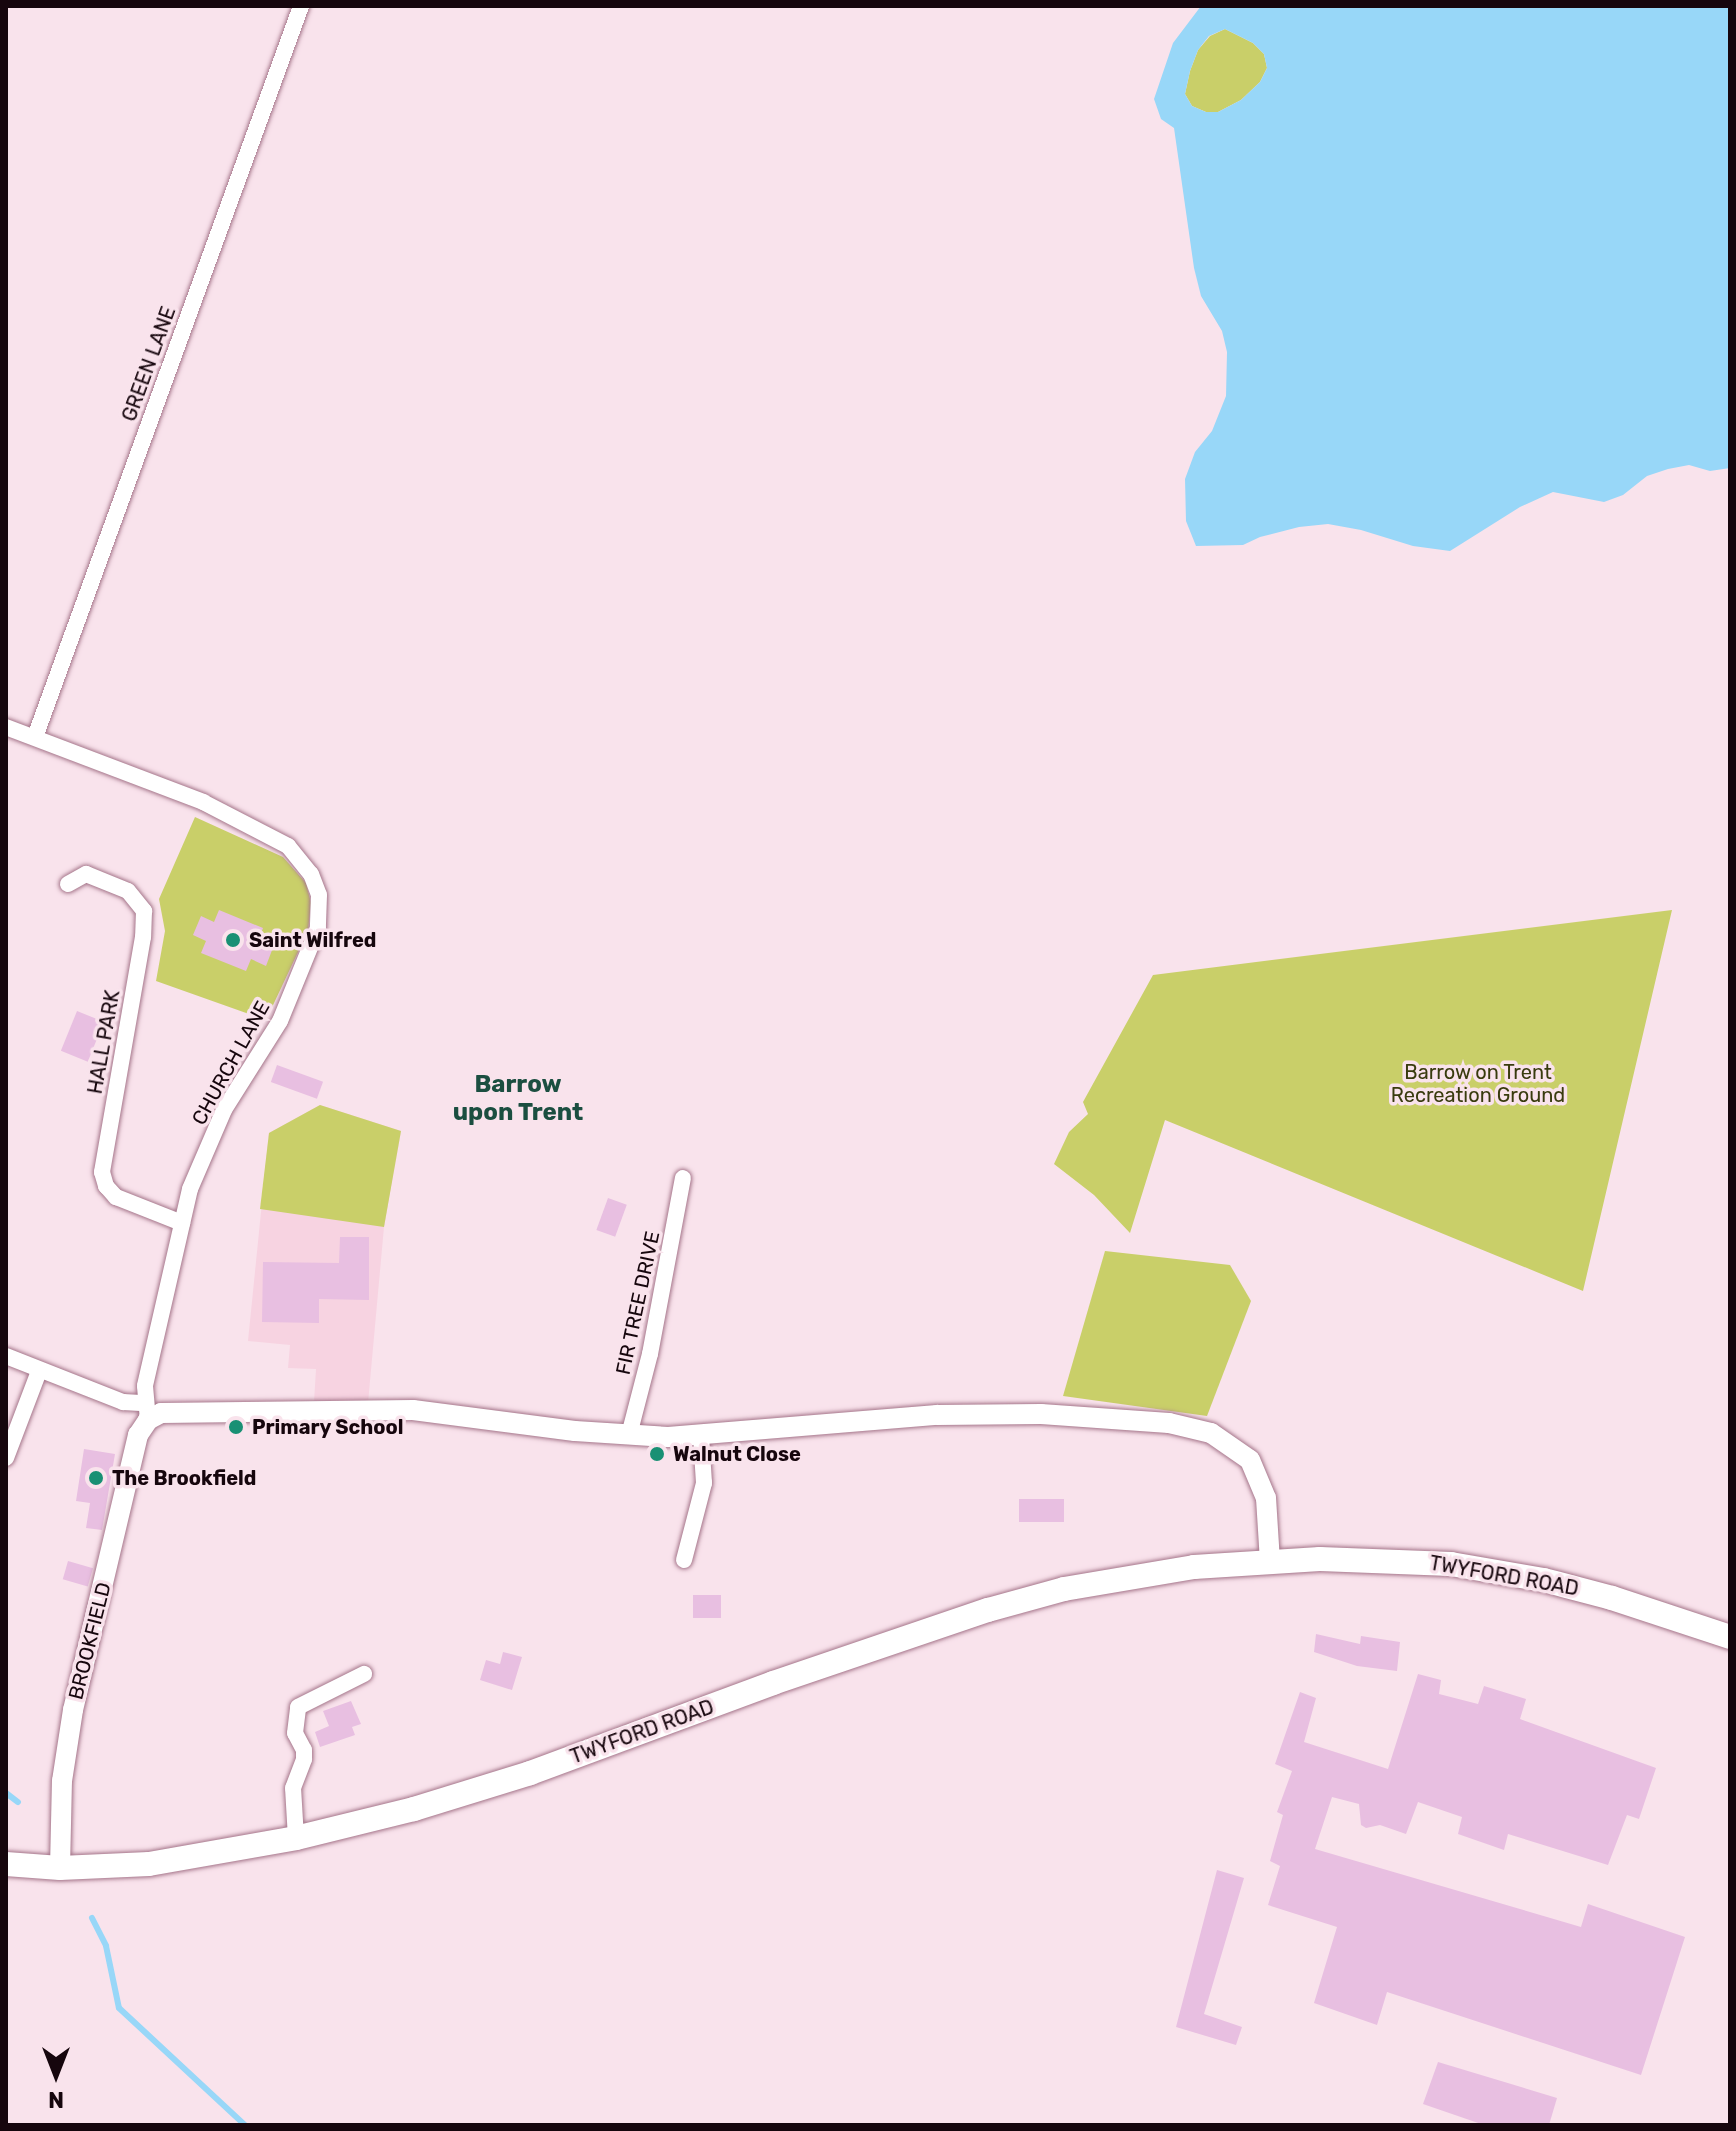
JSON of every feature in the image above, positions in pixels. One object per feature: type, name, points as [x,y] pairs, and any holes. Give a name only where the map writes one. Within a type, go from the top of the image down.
[{"type":"main road","name":"TWYFORD ROAD","points":[[6,1864],[60,1868],[149,1864],[296,1838],[414,1809],[530,1773],[773,1683],[988,1610],[1132,1576],[1270,1561],[1374,1559],[1487,1569],[1612,1598],[1730,1637]]},
{"type":"street","name":"GREEN LANE","points":[[35,737],[301,6]]},
{"type":"street","name":"CHURCH LANE","points":[[6,727],[203,802],[288,846],[311,874],[319,895],[318,928],[280,1021],[224,1110],[190,1189],[145,1386],[146,1411]]},
{"type":"street","name":"HALL PARK","points":[[68,884],[86,874],[128,891],[144,911],[143,937],[102,1172],[106,1186],[116,1197],[182,1223]]},
{"type":"street","name":"FIR TREE DRIVE","points":[[629,1435],[650,1354],[683,1178]]},
{"type":"street","points":[[6,1356],[146,1411],[161,1413],[413,1410],[629,1435],[701,1436],[859,1418],[937,1415],[1093,1416],[1190,1427],[1225,1440],[1250,1460],[1266,1498],[1270,1561]]},
{"type":"street","points":[[6,1458],[39,1371]]},
{"type":"street","name":"BROOKFIELD","points":[[60,1868],[62,1781],[68,1732],[133,1452],[146,1411]]},
{"type":"street","points":[[684,1560],[704,1483],[701,1436]]},
{"type":"street","points":[[296,1838],[293,1788],[304,1759],[304,1750],[295,1733],[298,1707],[364,1674]]},
{"type":"shaded area","points":[[320,1105],[401,1131],[384,1227],[368,1403],[314,1402],[316,1369],[288,1368],[290,1345],[248,1341],[269,1133]]},
{"type":"green space","points":[[1225,29],[1253,43],[1264,54],[1267,68],[1260,82],[1241,100],[1218,112],[1206,112],[1192,106],[1185,94],[1190,71],[1198,50],[1210,36]]},
{"type":"green space","points":[[195,817],[283,857],[306,883],[311,903],[308,931],[266,1020],[156,981],[165,931],[159,899]]},
{"type":"green space","name":"Barrow on Trent Recreation Ground","points":[[1672,910],[1583,1291],[1165,1120],[1130,1233],[1094,1195],[1054,1164],[1069,1132],[1088,1114],[1083,1102],[1153,975]]},
{"type":"green space","points":[[320,1105],[401,1131],[384,1227],[260,1209],[269,1133]]},
{"type":"green space","points":[[1105,1251],[1230,1265],[1251,1301],[1207,1416],[1063,1396]]},
{"type":"water","points":[[1201,6],[1730,6],[1730,468],[1710,471],[1689,465],[1668,469],[1647,476],[1623,495],[1604,502],[1553,492],[1520,507],[1450,551],[1413,546],[1361,530],[1328,524],[1299,527],[1260,537],[1243,545],[1196,546],[1186,521],[1185,479],[1195,452],[1212,431],[1226,396],[1227,352],[1222,331],[1201,296],[1194,268],[1174,128],[1161,119],[1154,99],[1173,43]],"holes":[[[1225,29],[1253,43],[1264,54],[1267,68],[1260,82],[1241,100],[1218,112],[1206,112],[1192,106],[1185,94],[1190,71],[1198,50],[1209,36]]]},
{"type":"building","name":"Saint Wilfred","points":[[219,910],[263,928],[259,939],[274,945],[266,966],[251,959],[246,971],[201,953],[206,941],[193,935],[201,916],[214,922]]},
{"type":"building","points":[[77,1011],[104,1022],[88,1062],[61,1051]]},
{"type":"building","points":[[277,1065],[323,1082],[317,1099],[271,1082]]},
{"type":"building","points":[[608,1198],[627,1205],[615,1237],[596,1230]]},
{"type":"building","points":[[340,1237],[369,1237],[369,1300],[319,1299],[319,1323],[262,1322],[263,1262],[339,1263]]},
{"type":"building","name":"The Brookfield","points":[[84,1449],[115,1454],[102,1530],[86,1528],[90,1503],[76,1501]]},
{"type":"building","points":[[1019,1499],[1064,1499],[1064,1522],[1019,1522]]},
{"type":"building","points":[[68,1561],[93,1568],[88,1586],[63,1579]]},
{"type":"building","points":[[693,1595],[721,1595],[721,1618],[693,1618]]},
{"type":"building","points":[[1316,1634],[1360,1644],[1361,1636],[1400,1642],[1397,1671],[1357,1666],[1314,1652]]},
{"type":"building","points":[[503,1652],[522,1657],[512,1690],[480,1680],[486,1660],[500,1664]]},
{"type":"building","points":[[1418,1674],[1441,1680],[1439,1694],[1478,1704],[1484,1686],[1526,1699],[1520,1719],[1656,1768],[1639,1819],[1627,1815],[1608,1865],[1508,1834],[1504,1850],[1458,1834],[1462,1817],[1418,1802],[1406,1834],[1380,1825],[1366,1828],[1361,1825],[1359,1804],[1332,1797],[1315,1849],[1581,1927],[1588,1904],[1685,1937],[1641,2075],[1387,1992],[1377,2025],[1314,2003],[1337,1927],[1268,1905],[1280,1866],[1270,1861],[1283,1815],[1277,1812],[1292,1771],[1275,1764],[1300,1692],[1316,1698],[1304,1742],[1388,1769]]},
{"type":"building","points":[[351,1701],[361,1724],[352,1727],[355,1735],[320,1747],[315,1732],[329,1726],[323,1711]]},
{"type":"building","points":[[1217,1870],[1244,1878],[1204,2014],[1242,2027],[1236,2045],[1176,2027]]},
{"type":"building","points":[[1438,2062],[1557,2098],[1549,2125],[1484,2125],[1423,2104]]},
{"type":"waterway","points":[[6,1793],[18,1802]]},
{"type":"waterway","points":[[92,1918],[106,1946],[119,2008],[245,2125]]},
{"type":"place","name":"Saint Wilfred","points":[[233,940]]},
{"type":"place","name":"Primary School","points":[[236,1427]]},
{"type":"place","name":"Walnut Close","points":[[657,1454]]},
{"type":"place","name":"The Brookfield","points":[[96,1478]]},
{"type":"district","name":"Barrow upon Trent","points":[[518,1099]]}]
